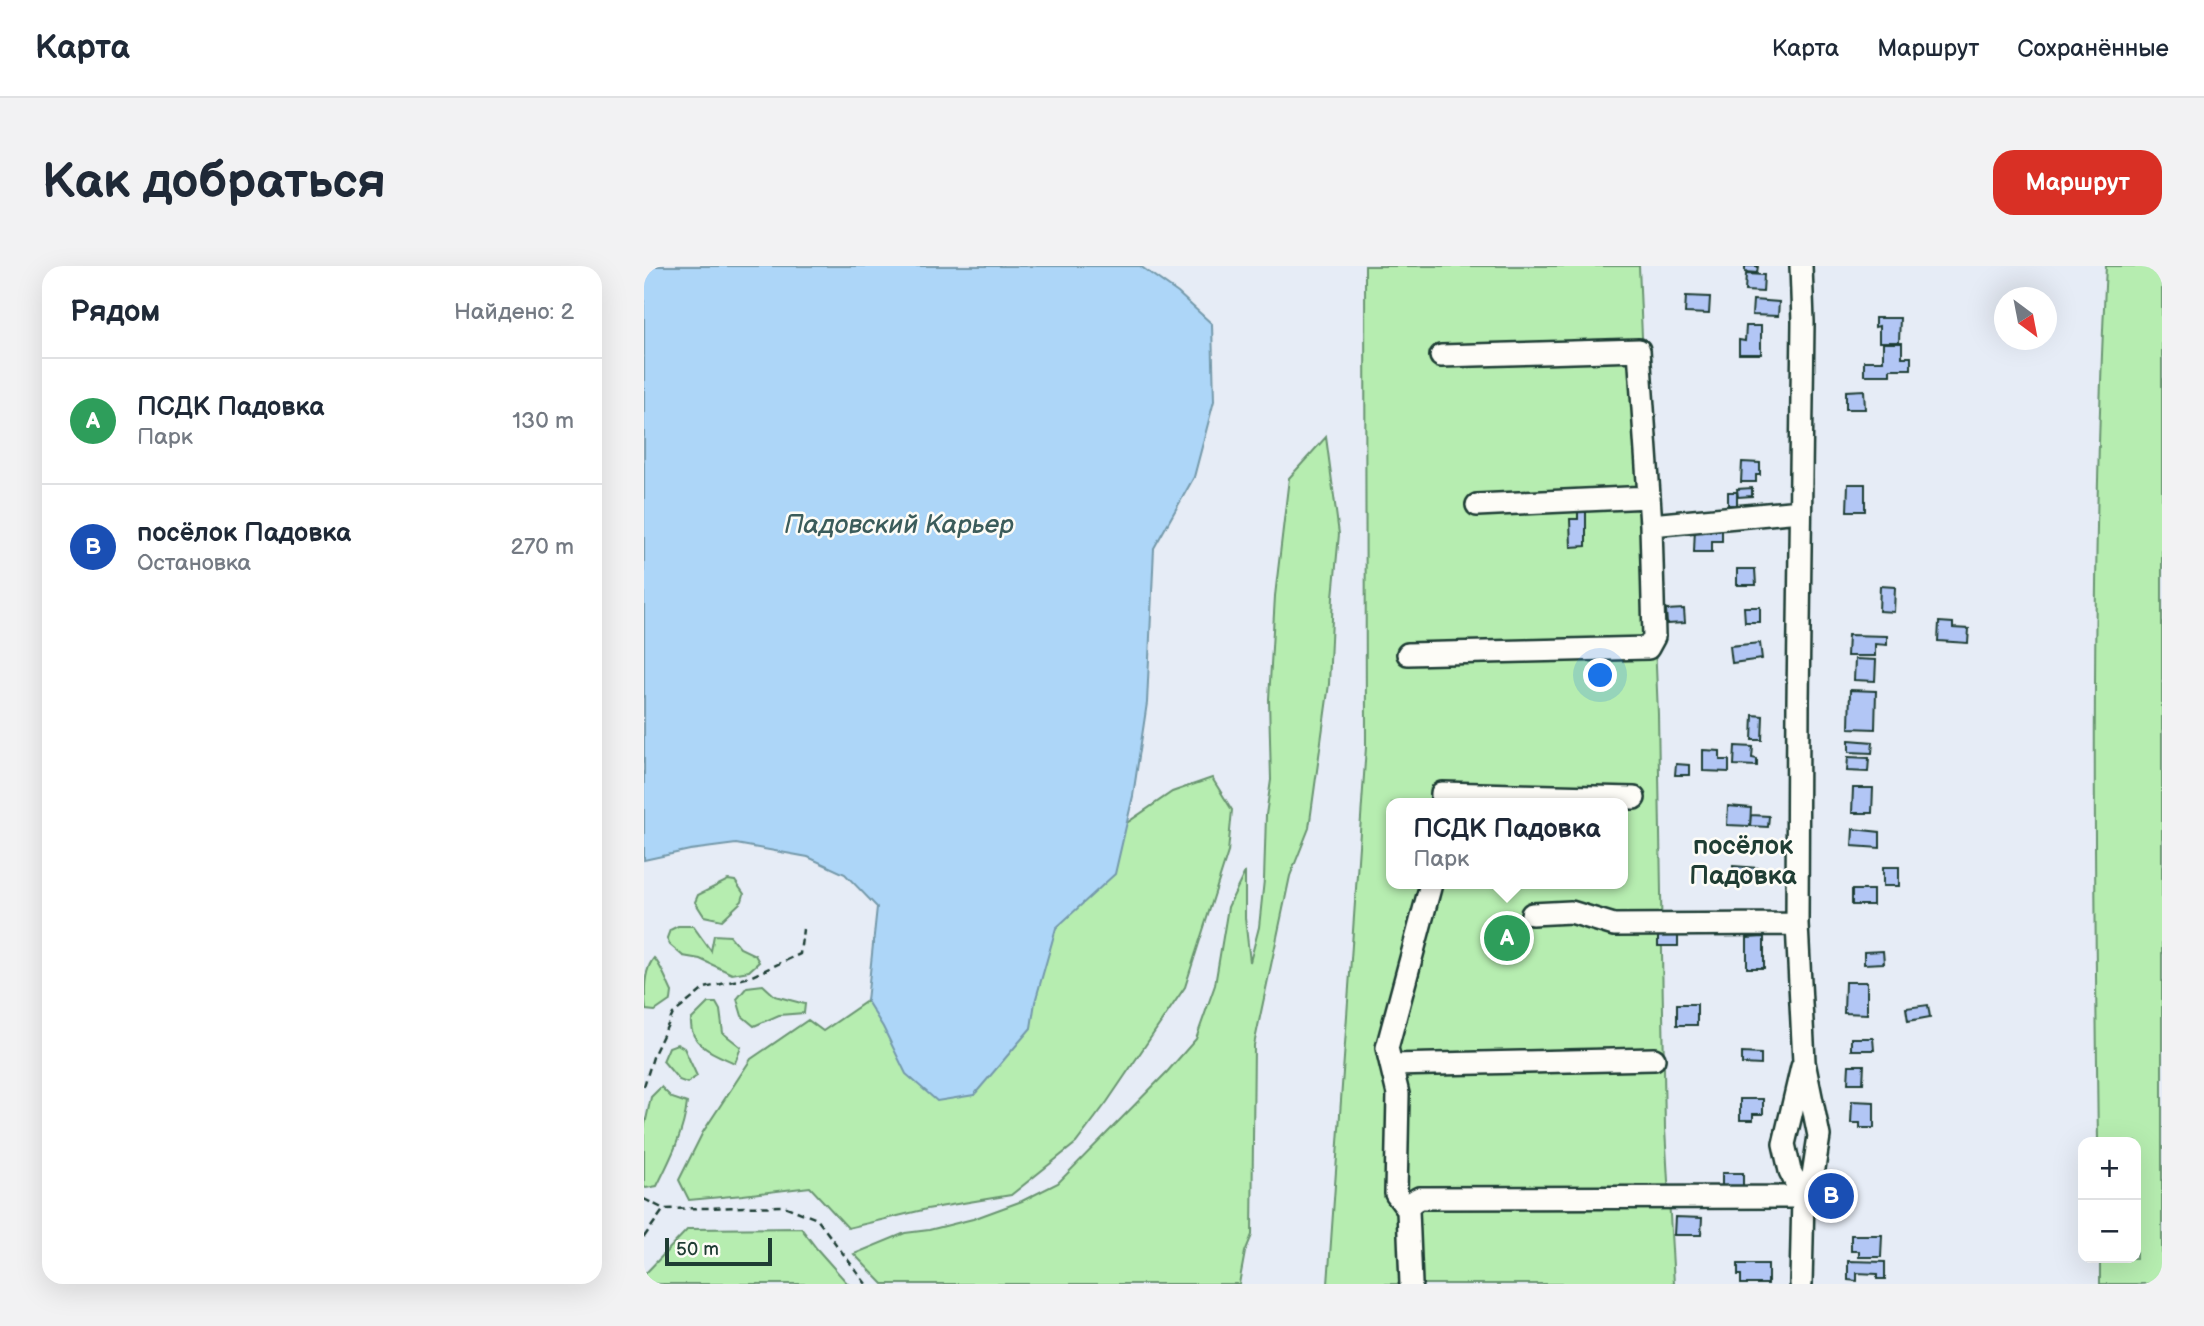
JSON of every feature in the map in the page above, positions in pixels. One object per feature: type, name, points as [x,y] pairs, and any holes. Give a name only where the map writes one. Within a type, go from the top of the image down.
[{"type":"street","points":[[1801,266],[1803,322],[1797,924],[1804,1062],[1819,1136],[1813,1175],[1803,1197],[1801,1284]]},
{"type":"street","points":[[1408,653],[1648,648],[1654,637],[1651,525],[1639,350],[1441,356]]},
{"type":"street","points":[[1478,505],[1649,498]]},
{"type":"street","points":[[1651,525],[1800,511]]},
{"type":"street","points":[[1443,798],[1443,793],[1634,798]]},
{"type":"street","points":[[1408,1210],[1396,1194],[1398,1094],[1387,1048],[1430,889]]},
{"type":"street","points":[[1532,914],[1571,912],[1614,925],[1797,924]]},
{"type":"street","points":[[1392,1065],[1654,1059]]},
{"type":"street","points":[[1803,1197],[1790,1171],[1784,1144],[1804,1062]]},
{"type":"street","points":[[1411,1284],[1408,1210],[1411,1203],[1419,1198],[1803,1197]]},
{"type":"path","points":[[644,1086],[654,1054],[673,1014],[705,988],[750,977],[800,954],[803,929]]},
{"type":"path","points":[[644,1199],[664,1209],[784,1206],[795,1210],[817,1219],[866,1284]]},
{"type":"path","points":[[644,1237],[664,1209]]},
{"type":"green space","points":[[1365,266],[1639,266],[1658,714],[1665,1129],[1674,1284],[1328,1284],[1366,747]]},
{"type":"green space","points":[[2106,266],[2162,266],[2162,1284],[2100,1284],[2100,1263],[2141,1263],[2141,1137],[2098,1137],[2095,814],[2101,376]]},
{"type":"green space","points":[[1326,437],[1339,534],[1329,684],[1309,828],[1290,876],[1254,1045],[1252,1235],[1245,1252],[1239,1284],[883,1284],[854,1254],[905,1233],[973,1219],[1022,1201],[1058,1183],[1196,1039],[1215,985],[1228,907],[1245,872],[1245,918],[1250,962],[1259,927],[1264,880],[1266,815],[1271,780],[1269,699],[1275,596],[1289,478]]},
{"type":"green space","points":[[1212,778],[1232,810],[1228,852],[1185,987],[1076,1143],[1011,1195],[927,1209],[848,1228],[810,1187],[689,1200],[679,1180],[703,1132],[751,1059],[808,1020],[823,1031],[1172,792]]},
{"type":"green space","points":[[728,880],[735,881],[744,894],[742,901],[722,920],[704,916],[695,902],[698,895]]},
{"type":"green space","points":[[678,926],[693,926],[711,951],[714,935],[730,936],[740,948],[755,955],[759,962],[749,971],[732,974],[700,959],[683,956],[670,945],[667,938],[670,930]]},
{"type":"green space","points":[[654,958],[672,992],[671,1000],[655,1011],[646,1010],[645,996],[647,975]]},
{"type":"green space","points":[[763,985],[775,996],[805,1004],[804,1013],[779,1015],[754,1026],[742,1016],[737,999],[747,987]]},
{"type":"green space","points":[[708,1003],[716,1003],[720,1010],[723,1033],[741,1047],[735,1063],[705,1048],[694,1036],[691,1020]]},
{"type":"green space","points":[[677,1044],[684,1048],[697,1076],[687,1083],[679,1080],[663,1061],[669,1047]]},
{"type":"green space","points":[[661,1087],[672,1098],[687,1103],[680,1135],[667,1166],[657,1186],[646,1188],[644,1129],[651,1097]]},
{"type":"green space","points":[[801,1228],[848,1284],[644,1284],[644,1275],[688,1229]]},
{"type":"water","name":"Падовский Карьер","points":[[644,266],[1140,266],[1178,293],[1212,324],[1214,401],[1194,477],[1154,548],[1147,703],[1133,796],[1115,874],[1056,928],[1035,1002],[1031,1028],[974,1095],[937,1101],[906,1074],[867,1001],[877,907],[845,874],[808,857],[736,844],[644,860]]},
{"type":"building","points":[[1745,266],[1758,266],[1757,273],[1745,272]]},
{"type":"building","points":[[1746,274],[1764,275],[1763,292],[1745,291]]},
{"type":"building","points":[[1686,296],[1710,297],[1709,314],[1685,313]]},
{"type":"building","points":[[1753,300],[1779,302],[1778,316],[1752,315]]},
{"type":"building","points":[[1875,318],[1900,318],[1899,342],[1879,342],[1879,326],[1875,327]]},
{"type":"building","points":[[1746,326],[1761,326],[1761,354],[1739,354],[1739,340],[1745,341]]},
{"type":"building","points":[[1883,343],[1902,343],[1902,357],[1911,357],[1911,369],[1890,369],[1890,375],[1864,375],[1864,361],[1883,361]]},
{"type":"building","points":[[1864,390],[1865,409],[1846,409],[1846,391]]},
{"type":"building","points":[[1742,462],[1760,463],[1760,475],[1756,475],[1756,482],[1741,482]]},
{"type":"building","points":[[1848,484],[1865,484],[1865,511],[1847,511]]},
{"type":"building","points":[[1752,488],[1752,496],[1738,497],[1737,489]]},
{"type":"building","points":[[1728,492],[1737,492],[1737,505],[1728,505]]},
{"type":"building","points":[[1586,511],[1586,546],[1571,547],[1570,519],[1578,519],[1578,512]]},
{"type":"building","points":[[1695,527],[1722,527],[1722,541],[1712,541],[1712,552],[1694,552]]},
{"type":"building","points":[[1737,569],[1755,569],[1756,585],[1737,585]]},
{"type":"building","points":[[1880,586],[1895,587],[1894,612],[1879,611]]},
{"type":"building","points":[[1744,607],[1760,607],[1760,622],[1745,622]]},
{"type":"building","points":[[1684,609],[1685,623],[1667,624],[1666,610]]},
{"type":"building","points":[[1939,622],[1953,623],[1953,628],[1969,629],[1968,643],[1938,641]]},
{"type":"building","points":[[1848,635],[1887,636],[1887,645],[1875,644],[1875,656],[1847,656]]},
{"type":"building","points":[[1760,643],[1762,659],[1732,663],[1730,646]]},
{"type":"building","points":[[1855,659],[1876,660],[1875,681],[1854,680]]},
{"type":"building","points":[[1850,690],[1876,691],[1875,729],[1849,728]]},
{"type":"building","points":[[1753,715],[1763,716],[1762,740],[1752,740]]},
{"type":"building","points":[[1849,740],[1873,742],[1872,753],[1849,752]]},
{"type":"building","points":[[1735,746],[1753,747],[1752,758],[1757,759],[1757,766],[1734,765]]},
{"type":"building","points":[[1703,750],[1720,751],[1720,760],[1729,760],[1729,772],[1703,771]]},
{"type":"building","points":[[1848,757],[1869,758],[1868,772],[1847,771]]},
{"type":"building","points":[[1676,764],[1689,765],[1689,775],[1675,775]]},
{"type":"building","points":[[1853,788],[1873,788],[1872,813],[1852,813]]},
{"type":"building","points":[[1728,806],[1751,808],[1750,826],[1727,825]]},
{"type":"building","points":[[1751,815],[1769,816],[1768,827],[1750,826]]},
{"type":"building","points":[[1853,829],[1880,832],[1880,848],[1852,846]]},
{"type":"building","points":[[1733,866],[1758,868],[1758,881],[1733,880]]},
{"type":"building","points":[[1883,867],[1899,867],[1899,886],[1883,886]]},
{"type":"building","points":[[1852,890],[1873,890],[1873,905],[1852,905]]},
{"type":"building","points":[[1658,932],[1678,932],[1678,946],[1658,946]]},
{"type":"building","points":[[1764,937],[1764,968],[1747,968],[1747,938]]},
{"type":"building","points":[[1883,951],[1884,963],[1864,964],[1864,952]]},
{"type":"building","points":[[1845,982],[1867,982],[1867,1014],[1844,1013]]},
{"type":"building","points":[[1677,1004],[1697,1004],[1697,1025],[1677,1025]]},
{"type":"building","points":[[1928,1005],[1930,1017],[1908,1021],[1906,1008]]},
{"type":"building","points":[[1851,1038],[1873,1038],[1874,1050],[1851,1050]]},
{"type":"building","points":[[1742,1053],[1761,1054],[1761,1065],[1742,1064]]},
{"type":"building","points":[[1849,1065],[1864,1065],[1863,1083],[1848,1083]]},
{"type":"building","points":[[1740,1099],[1763,1099],[1763,1114],[1753,1114],[1753,1120],[1740,1120]]},
{"type":"building","points":[[1852,1101],[1874,1102],[1874,1128],[1860,1128],[1860,1123],[1851,1123]]},
{"type":"building","points":[[1722,1173],[1743,1173],[1743,1187],[1722,1188]]},
{"type":"building","points":[[1675,1217],[1702,1218],[1701,1235],[1674,1235]]},
{"type":"building","points":[[1851,1235],[1882,1235],[1881,1257],[1859,1257],[1859,1251],[1851,1251]]},
{"type":"building","points":[[1848,1261],[1885,1262],[1885,1279],[1877,1279],[1877,1274],[1857,1273],[1857,1281],[1848,1280]]},
{"type":"building","points":[[1738,1264],[1768,1264],[1768,1284],[1741,1284]]},
{"type":"place","name":"ПСДК Падовка","points":[[1507,938]]},
{"type":"place","name":"посёлок Падовка","points":[[1831,1196]]},
{"type":"district","name":"посёлок Падовка","points":[[1743,860]]}]
